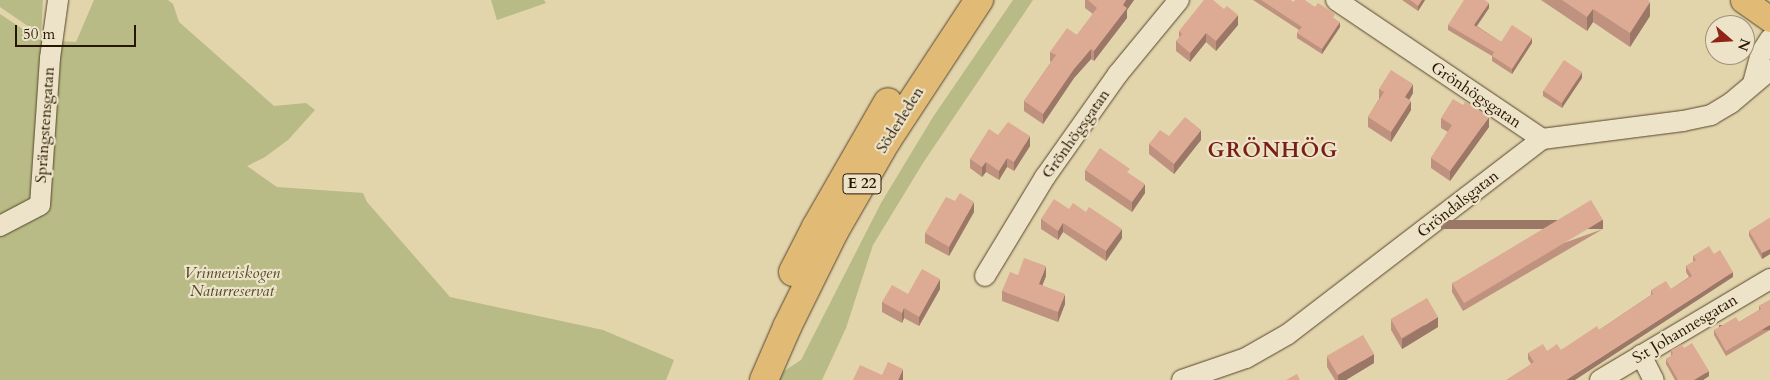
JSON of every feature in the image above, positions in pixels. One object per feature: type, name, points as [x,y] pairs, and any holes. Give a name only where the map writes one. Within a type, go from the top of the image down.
[{"type":"highway","name":"Söderleden","points":[[744,380],[767,324],[816,227],[865,139],[957,0]]},
{"type":"highway","name":"Söderleden","points":[[764,380],[787,327],[844,216],[892,131],[979,0]]},
{"type":"main road","points":[[1743,0],[1770,19]]},
{"type":"street","name":"Sprängstensgatan","points":[[0,226],[40,205],[50,58],[58,0]]},
{"type":"street","name":"Grönhögsgatan","points":[[985,276],[1046,177],[1112,82],[1179,0]]},
{"type":"street","name":"Grönhögsgatan","points":[[1336,0],[1542,139]]},
{"type":"street","points":[[1753,84],[1762,53],[1770,39]]},
{"type":"street","points":[[1542,139],[1684,121],[1710,115],[1732,104],[1770,70]]},
{"type":"street","name":"Gröndalsgatan","points":[[1182,380],[1246,358],[1288,334],[1542,139]]},
{"type":"street","name":"S:t Johannesgatan","points":[[1600,380],[1770,279]]},
{"type":"street","points":[[1641,355],[1654,380]]},
{"type":"green space","points":[[0,0],[43,0],[41,35],[0,7]]},
{"type":"green space","name":"Vrinneviskogen Naturreservat","points":[[94,0],[168,0],[173,4],[179,22],[274,106],[306,103],[315,110],[288,140],[265,157],[247,166],[277,187],[363,193],[367,202],[450,297],[603,330],[674,360],[666,380],[0,380],[0,14],[39,40],[76,42]]},
{"type":"green space","points":[[491,0],[544,0],[546,3],[497,20]]},
{"type":"green space","points":[[1013,0],[1033,0],[923,163],[873,245],[846,328],[822,380],[778,380],[784,371],[801,360],[881,203],[933,117]]},
{"type":"building","points":[[1088,0],[1126,0],[1123,5],[1127,8],[1094,51],[1091,49],[1074,69],[1043,114],[1024,101],[1056,55],[1050,52],[1067,28],[1077,35],[1097,8]]},
{"type":"building","points":[[1204,0],[1213,0],[1224,9],[1227,6],[1238,15],[1216,41],[1206,33],[1190,53],[1176,41],[1182,34],[1179,31]]},
{"type":"building","points":[[1261,0],[1290,0],[1293,2],[1295,0],[1305,0],[1315,7],[1318,3],[1335,14],[1333,18],[1340,22],[1322,49],[1297,33],[1302,27]]},
{"type":"building","points":[[1410,0],[1422,0],[1418,6]]},
{"type":"building","points":[[1464,0],[1485,0],[1489,3],[1474,25],[1501,42],[1512,25],[1532,38],[1512,69],[1492,56],[1494,52],[1448,25]]},
{"type":"building","points":[[1562,0],[1648,0],[1650,2],[1630,33],[1593,9],[1587,17]]},
{"type":"building","points":[[1564,60],[1582,72],[1562,103],[1543,91]]},
{"type":"building","points":[[1391,70],[1413,84],[1405,97],[1411,101],[1391,132],[1368,117],[1384,92],[1379,89]]},
{"type":"building","points":[[1453,99],[1463,105],[1465,102],[1489,117],[1450,171],[1431,158],[1452,125],[1441,118]]},
{"type":"building","points":[[1185,117],[1201,130],[1174,164],[1149,144],[1160,130],[1169,136]]},
{"type":"building","points":[[1008,122],[1030,136],[1014,162],[1007,158],[999,171],[986,162],[982,167],[970,159],[989,129],[998,135]]},
{"type":"building","points":[[1100,148],[1130,169],[1127,172],[1145,184],[1132,202],[1085,170]]},
{"type":"building","points":[[960,193],[974,202],[949,247],[925,233],[946,197],[955,201]]},
{"type":"building","points":[[1054,199],[1069,209],[1073,203],[1086,212],[1089,207],[1122,229],[1106,251],[1063,223],[1058,231],[1041,219]]},
{"type":"building","points":[[1591,200],[1603,220],[1464,303],[1452,283]]},
{"type":"building","points":[[1770,218],[1770,249],[1762,253],[1749,231]]},
{"type":"building","points":[[1709,246],[1714,254],[1720,250],[1733,272],[1566,380],[1506,380],[1534,362],[1528,353],[1543,344],[1547,351],[1557,344],[1561,350],[1597,326],[1599,330],[1653,294],[1651,290],[1666,281],[1671,289],[1692,276],[1686,266],[1696,260],[1693,256]]},
{"type":"building","points":[[1024,258],[1046,266],[1039,284],[1065,294],[1058,312],[1002,291],[1010,272],[1018,275]]},
{"type":"building","points":[[922,269],[940,279],[919,317],[904,308],[902,313],[882,302],[892,285],[908,294]]},
{"type":"building","points":[[1427,298],[1438,317],[1402,338],[1391,319]]},
{"type":"building","points":[[1770,300],[1770,325],[1726,351],[1714,330],[1736,317],[1739,322],[1761,309],[1759,306]]},
{"type":"building","points":[[1363,335],[1374,354],[1338,375],[1327,356]]},
{"type":"building","points":[[1692,343],[1709,371],[1694,380],[1678,380],[1666,359],[1673,354],[1671,350],[1682,344],[1684,348]]},
{"type":"building","points":[[888,362],[903,369],[898,380],[853,380],[860,365],[882,375]]},
{"type":"building","points":[[1297,374],[1300,380],[1286,380]]},
{"type":"district","name":"GRÖNHÖG","points":[[1273,151]]}]
